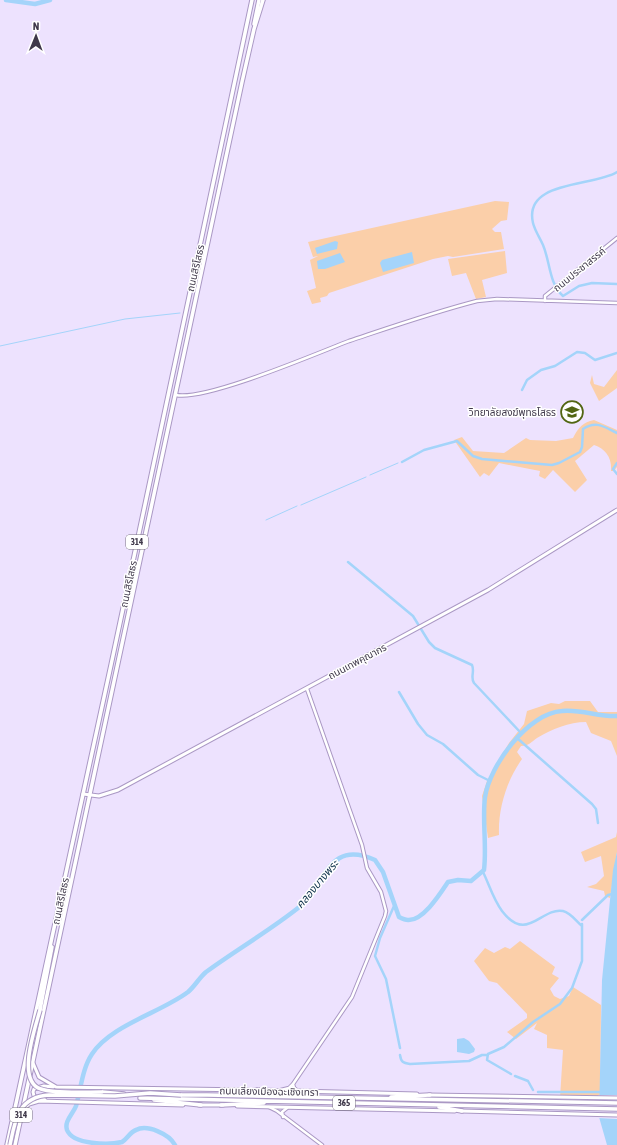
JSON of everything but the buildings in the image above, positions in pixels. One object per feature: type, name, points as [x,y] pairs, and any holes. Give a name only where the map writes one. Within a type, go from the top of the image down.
[{"type":"main road","name":"ถนนสิริโสธร","points":[[6,1145],[83,794],[252,0]]},
{"type":"main road","name":"ถนนสิริโสธร","points":[[15,1145],[32,1059],[163,458],[259,0]]},
{"type":"main road","points":[[254,29],[263,0]]},
{"type":"main road","points":[[154,456],[163,458]]},
{"type":"main road","name":"ถนนเทพคุณากร","points":[[90,796],[103,796],[118,790],[488,590],[617,510]]},
{"type":"main road","points":[[83,794],[90,796]]},
{"type":"main road","points":[[54,928],[49,967],[28,1066],[28,1076],[32,1084],[46,1091],[102,1092],[201,1105]]},
{"type":"main road","points":[[32,1059],[39,1077],[56,1087]]},
{"type":"main road","points":[[20,1083],[23,1087],[27,1086]]},
{"type":"main road","name":"ถนนเลี่ยงเมืองฉะเชิงเทรา","points":[[52,1102],[36,1097],[33,1092],[39,1087],[89,1087],[617,1098]]},
{"type":"main road","points":[[10,1145],[19,1111],[28,1103],[39,1097],[49,1095],[115,1096],[150,1093],[207,1095],[259,1090]]},
{"type":"main road","name":"314","points":[[18,1094],[21,1093],[25,1095]]},
{"type":"main road","points":[[360,1098],[430,1094]]},
{"type":"main road","name":"ถนนเลี่ยงเมืองฉะเชิงเทรา","points":[[207,1095],[617,1103]]},
{"type":"main road","name":"ถนนเลี่ยงเมืองฉะเชิงเทรา","points":[[140,1098],[617,1109]]},
{"type":"main road","name":"365","points":[[22,1111],[35,1102],[201,1105]]},
{"type":"main road","points":[[221,1105],[313,1102]]},
{"type":"main road","name":"ถนนเลี่ยงเมืองฉะเชิงเทรา","points":[[201,1105],[617,1115]]},
{"type":"main road","points":[[426,1105],[462,1111]]},
{"type":"street","name":"ถนนประชาสรรค์","points":[[545,301],[545,296],[617,238]]},
{"type":"street","points":[[176,395],[192,394],[230,385],[352,341],[469,303],[497,299],[617,303]]},
{"type":"street","points":[[269,1090],[286,1089],[293,1084],[352,997],[383,922],[386,911],[383,899],[367,868],[363,847],[307,688]]},
{"type":"street","points":[[293,1084],[298,1091]]},
{"type":"street","points":[[268,1107],[276,1110],[283,1117],[322,1145]]},
{"type":"street","points":[[283,1117],[282,1112],[287,1107]]},
{"type":"shaded area","points":[[495,201],[509,202],[507,220],[501,221],[492,229],[495,232],[501,232],[504,249],[433,259],[329,293],[327,296],[320,298],[321,302],[312,304],[307,291],[316,288],[310,260],[318,256],[313,257],[308,242]]},
{"type":"shaded area","points":[[505,251],[507,273],[482,280],[486,297],[476,299],[466,273],[452,276],[448,259]]},
{"type":"shaded area","points":[[617,370],[617,388],[599,401],[590,383],[592,375],[594,384],[604,387]]},
{"type":"shaded area","points":[[594,420],[617,430],[617,467],[614,471],[611,471],[609,458],[602,449],[594,445],[575,461],[587,480],[575,492],[553,470],[545,479],[539,476],[540,471],[499,463],[489,476],[484,473],[480,477],[454,440],[462,437],[473,451],[504,453],[526,438],[530,440],[556,441],[573,438],[581,426]]},
{"type":"shaded area","points":[[565,701],[590,701],[598,712],[617,712],[617,756],[611,741],[591,733],[586,722],[573,723],[555,729],[537,738],[528,745],[521,746],[517,752],[522,759],[512,776],[504,795],[500,815],[499,835],[488,838],[482,796],[487,781],[509,743],[524,724],[527,711],[551,703],[559,704]]},
{"type":"shaded area","points":[[617,832],[617,852],[610,898],[605,896],[604,891],[587,887],[596,884],[604,876],[601,856],[585,862],[581,852],[616,837]]},
{"type":"shaded area","points":[[520,941],[555,967],[552,974],[559,978],[550,989],[554,996],[560,999],[569,996],[573,987],[601,1005],[600,1100],[560,1098],[563,1050],[547,1048],[547,1035],[534,1029],[537,1023],[516,1039],[507,1032],[527,1018],[527,1014],[497,983],[489,981],[474,961],[485,948],[494,953],[505,947],[510,949]]},
{"type":"water","points":[[335,241],[338,242],[337,249],[317,254],[315,248]]},
{"type":"water","points":[[412,252],[414,263],[383,272],[380,263],[382,260]]},
{"type":"water","points":[[340,253],[345,262],[325,269],[318,269],[317,261]]},
{"type":"water","points":[[617,852],[617,1145],[607,1145],[599,1117],[602,980],[613,870]]},
{"type":"water","points":[[464,1038],[469,1041],[475,1049],[474,1052],[469,1054],[457,1052],[457,1039]]},
{"type":"pier","points":[[598,1095],[617,1095],[617,1119],[598,1118]]},
{"type":"waterway","points":[[6,0],[35,4],[50,0]]},
{"type":"waterway","points":[[617,172],[606,177],[563,187],[549,192],[539,199],[533,209],[533,223],[543,245],[552,279],[558,291],[563,296],[579,286],[592,283],[617,284]]},
{"type":"waterway","points":[[0,346],[125,319],[180,313]]},
{"type":"waterway","points":[[522,390],[527,380],[541,370],[555,366],[577,352],[585,353],[595,360],[617,353]]},
{"type":"waterway","points":[[402,462],[424,450],[457,441],[473,456],[482,459],[552,465],[580,452],[582,447],[583,429],[588,426],[600,425],[617,433]]},
{"type":"waterway","points":[[370,475],[398,463]]},
{"type":"waterway","points":[[617,463],[613,469],[617,474]]},
{"type":"waterway","points":[[301,505],[366,477]]},
{"type":"waterway","points":[[266,520],[297,506]]},
{"type":"waterway","points":[[348,562],[413,616],[429,642],[435,648],[472,665],[472,679],[474,683],[521,733]]},
{"type":"waterway","points":[[399,692],[418,724],[427,735],[443,744],[478,775],[490,781]]},
{"type":"waterway","name":"คลองบางพระ","points":[[175,1145],[163,1134],[146,1128],[141,1128],[134,1131],[122,1142],[116,1143],[92,1143],[76,1139],[67,1130],[66,1127],[76,1106],[86,1066],[92,1054],[100,1044],[123,1027],[177,1000],[188,992],[206,972],[276,925],[307,899],[329,868],[337,860],[347,855],[359,855],[375,860],[383,872],[399,917],[408,920],[419,916],[431,906],[448,882],[458,880],[471,881],[484,870],[484,806],[488,784],[494,770],[503,756],[524,731],[536,721],[549,714],[562,711],[576,711],[617,716]]},
{"type":"waterway","points":[[517,738],[592,804],[596,809],[598,823]]},
{"type":"waterway","points":[[483,872],[499,906],[511,920],[519,924],[526,924],[534,922],[555,911],[563,911],[571,915],[582,926]]},
{"type":"waterway","points":[[582,920],[608,895],[617,893]]},
{"type":"waterway","points":[[394,906],[380,938],[375,956],[386,979],[400,1048]]},
{"type":"waterway","points":[[511,1074],[487,1060],[488,1054],[504,1047],[533,1022],[560,1004],[572,988],[582,961],[582,924]]},
{"type":"waterway","points":[[400,1055],[403,1062],[410,1064],[469,1061],[482,1055],[487,1055]]},
{"type":"waterway","points":[[515,1076],[528,1081],[533,1090]]},
{"type":"waterway","points":[[538,1092],[601,1092]]},
{"type":"place","name":"วิทยาลัยสงฆ์พุทธโสธร","points":[[572,412]]}]
